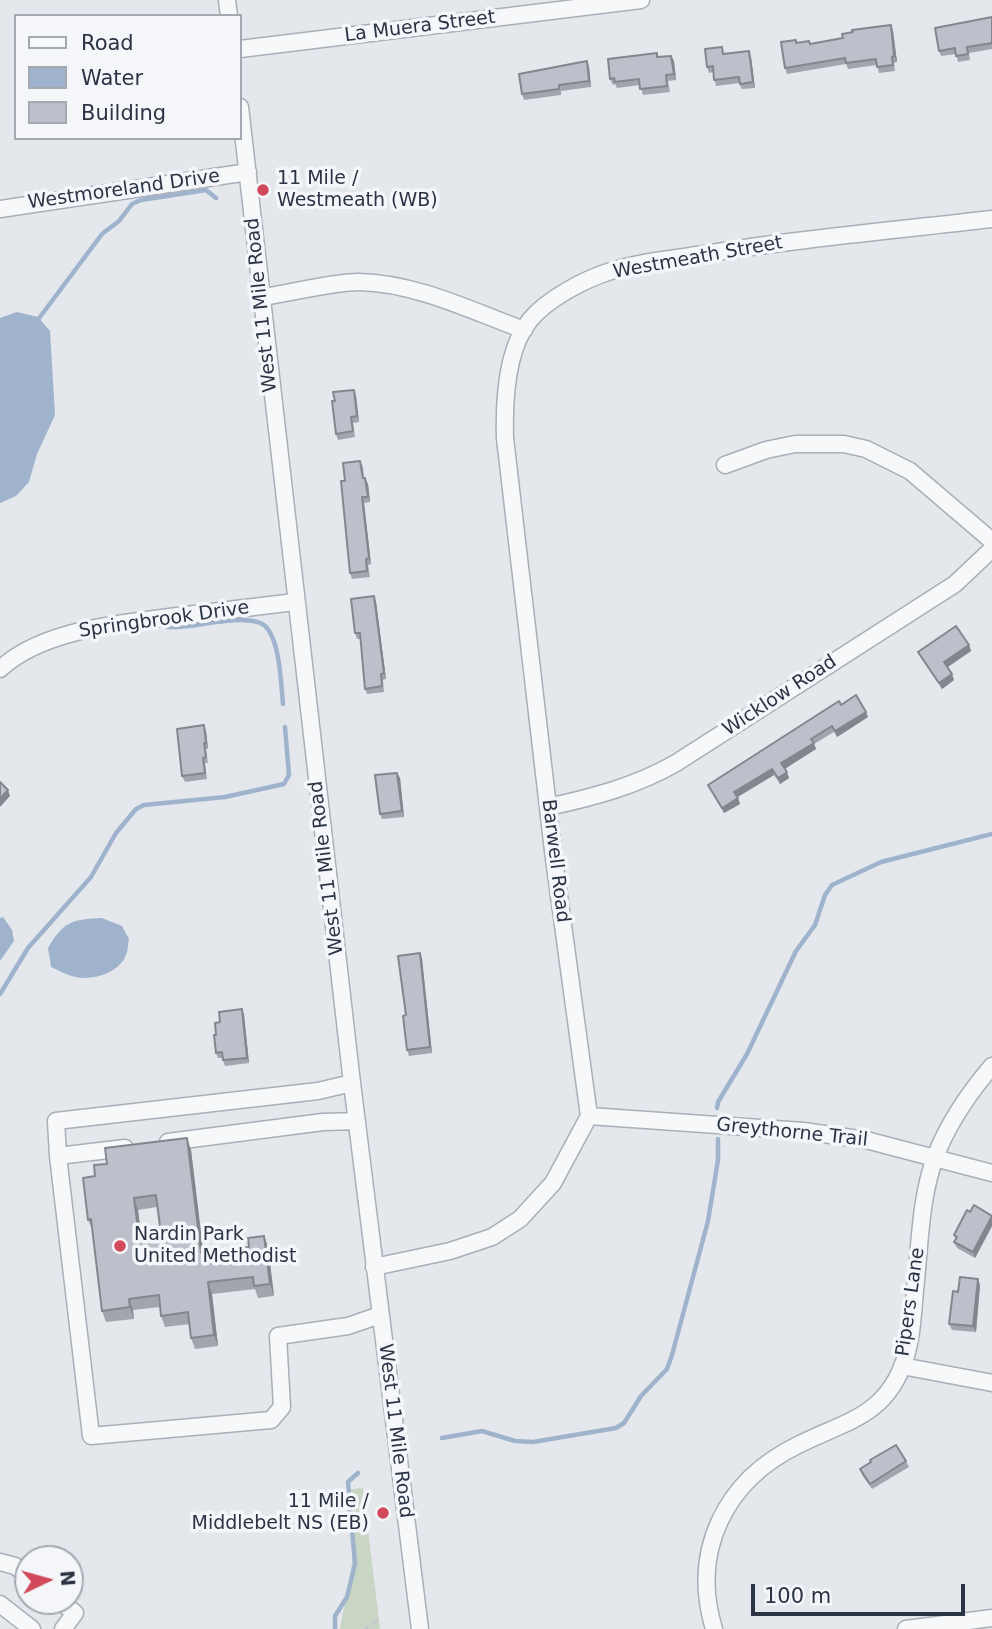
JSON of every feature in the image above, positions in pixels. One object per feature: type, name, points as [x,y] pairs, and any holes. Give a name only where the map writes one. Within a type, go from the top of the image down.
[{"type":"street","name":"La Muera Street","points":[[242,49],[641,0]]},
{"type":"street","name":"West 11 Mile Road","points":[[242,123],[295,602],[420,1629]]},
{"type":"street","name":"Westmoreland Drive","points":[[0,209],[248,172]]},
{"type":"street","name":"Westmeath Street","points":[[524,330],[529,321],[556,298],[611,271],[740,248],[992,219]]},
{"type":"street","points":[[263,297],[358,282],[399,286],[524,330]]},
{"type":"street","name":"Barwell Road","points":[[524,330],[514,351],[508,378],[504,404],[505,438],[548,807],[589,1116]]},
{"type":"street","points":[[725,465],[766,450],[795,444],[844,444],[866,449],[910,471],[992,541]]},
{"type":"street","name":"Wicklow Road","points":[[548,807],[597,796],[649,778],[667,768],[955,584],[992,549]]},
{"type":"street","name":"Springbrook Drive","points":[[0,669],[12,658],[59,637],[101,626],[295,602]]},
{"type":"street","name":"Pipers Lane","points":[[714,1629],[707,1589],[710,1544],[723,1510],[745,1484],[769,1462],[799,1444],[859,1418],[893,1386],[906,1358],[922,1213],[935,1157],[952,1121],[973,1088],[992,1066]]},
{"type":"street","points":[[352,1083],[318,1091],[56,1121],[91,1436],[271,1420],[282,1407],[278,1336],[348,1326],[380,1315]]},
{"type":"street","points":[[374,1267],[450,1251],[492,1237],[520,1219],[553,1183],[589,1116]]},
{"type":"street","name":"Greythorne Trail","points":[[589,1116],[803,1131],[866,1140],[992,1173]]},
{"type":"street","points":[[58,1156],[323,1122],[357,1121]]},
{"type":"street","points":[[902,1366],[992,1383]]},
{"type":"street","points":[[0,1604],[32,1629]]},
{"type":"street","points":[[906,1629],[992,1618]]},
{"type":"path","points":[[365,1629],[377,1620]]},
{"type":"green space","points":[[363,1488],[380,1629],[340,1629],[353,1558],[345,1490]]},
{"type":"water","points":[[17,312],[38,317],[50,331],[55,415],[37,454],[29,482],[16,496],[0,503],[0,318]]},
{"type":"water","points":[[3,917],[12,930],[14,941],[0,961],[0,918]]},
{"type":"water","points":[[102,918],[122,926],[129,939],[126,955],[117,967],[103,975],[79,978],[51,967],[48,948],[64,927],[83,919]]},
{"type":"building","points":[[992,17],[992,43],[967,47],[968,54],[956,56],[955,48],[939,51],[935,28]]},
{"type":"building","points":[[891,25],[893,65],[877,67],[876,59],[846,63],[845,58],[785,68],[781,42],[796,40],[796,43],[809,41],[810,44],[843,38],[842,34],[853,32],[852,30]]},
{"type":"building","points":[[722,47],[723,54],[749,51],[753,82],[740,84],[739,77],[714,80],[713,66],[707,67],[705,49]]},
{"type":"building","points":[[657,53],[657,57],[671,56],[674,74],[666,75],[667,86],[640,89],[639,79],[615,82],[614,78],[610,79],[608,59]]},
{"type":"building","points":[[587,61],[589,81],[559,85],[559,89],[522,94],[519,74]]},
{"type":"building","points":[[354,390],[357,416],[351,417],[353,431],[336,434],[333,392]]},
{"type":"building","points":[[360,461],[368,497],[362,497],[369,558],[366,559],[367,571],[350,573],[341,481],[345,481],[343,463]]},
{"type":"building","points":[[374,596],[384,673],[381,674],[382,686],[365,689],[360,633],[355,633],[351,599]]},
{"type":"building","points":[[956,626],[969,645],[944,662],[952,674],[939,683],[918,652]]},
{"type":"building","points":[[856,695],[866,712],[835,731],[832,726],[811,739],[814,743],[781,763],[787,772],[778,778],[772,769],[734,792],[738,798],[722,808],[708,785],[839,701],[841,705]]},
{"type":"building","points":[[204,725],[205,773],[182,776],[177,729]]},
{"type":"building","points":[[397,773],[402,811],[380,814],[375,775]]},
{"type":"building","points":[[0,782],[8,790],[0,799]]},
{"type":"building","points":[[420,953],[430,1047],[407,1050],[403,1016],[406,1015],[398,956]]},
{"type":"building","points":[[242,1009],[247,1058],[223,1060],[222,1052],[216,1053],[214,1035],[215,1023],[220,1022],[219,1012]]},
{"type":"building","name":"Nardin Park United Methodist","points":[[187,1138],[201,1253],[249,1247],[248,1238],[264,1236],[270,1284],[254,1286],[253,1277],[208,1282],[214,1335],[191,1338],[188,1312],[161,1316],[159,1295],[129,1299],[130,1307],[102,1311],[91,1219],[88,1220],[83,1178],[95,1176],[94,1165],[107,1164],[105,1148]],"holes":[[[156,1195],[161,1234],[139,1237],[134,1198]]]},
{"type":"building","points":[[974,1205],[992,1216],[973,1252],[954,1242],[957,1237],[954,1235],[967,1210],[970,1212]]},
{"type":"building","points":[[960,1277],[978,1279],[973,1326],[949,1324],[953,1291],[958,1292]]},
{"type":"building","points":[[896,1445],[906,1461],[870,1484],[860,1469]]},
{"type":"waterway","points":[[37,321],[102,234],[119,221],[132,204],[141,200],[206,190],[216,198]]},
{"type":"waterway","points":[[167,627],[241,620],[264,625],[277,650],[283,704]]},
{"type":"waterway","points":[[0,994],[28,948],[91,877],[116,833],[136,809],[144,805],[225,797],[284,784],[289,775],[285,727]]},
{"type":"waterway","points":[[717,1108],[747,1054],[796,951],[815,925],[825,895],[832,885],[881,862],[992,834]]},
{"type":"waterway","points":[[442,1438],[482,1431],[515,1441],[533,1442],[616,1428],[624,1423],[641,1396],[667,1369],[672,1355],[708,1221],[718,1160],[718,1139]]},
{"type":"waterway","points":[[335,1629],[335,1616],[347,1597],[355,1564],[348,1482],[358,1473]]},
{"type":"place","name":"11 Mile / Westmeath (WB)","points":[[263,190]]},
{"type":"place","name":"Nardin Park United Methodist","points":[[120,1246]]},
{"type":"place","name":"11 Mile / Middlebelt NS (EB)","points":[[383,1513]]}]
